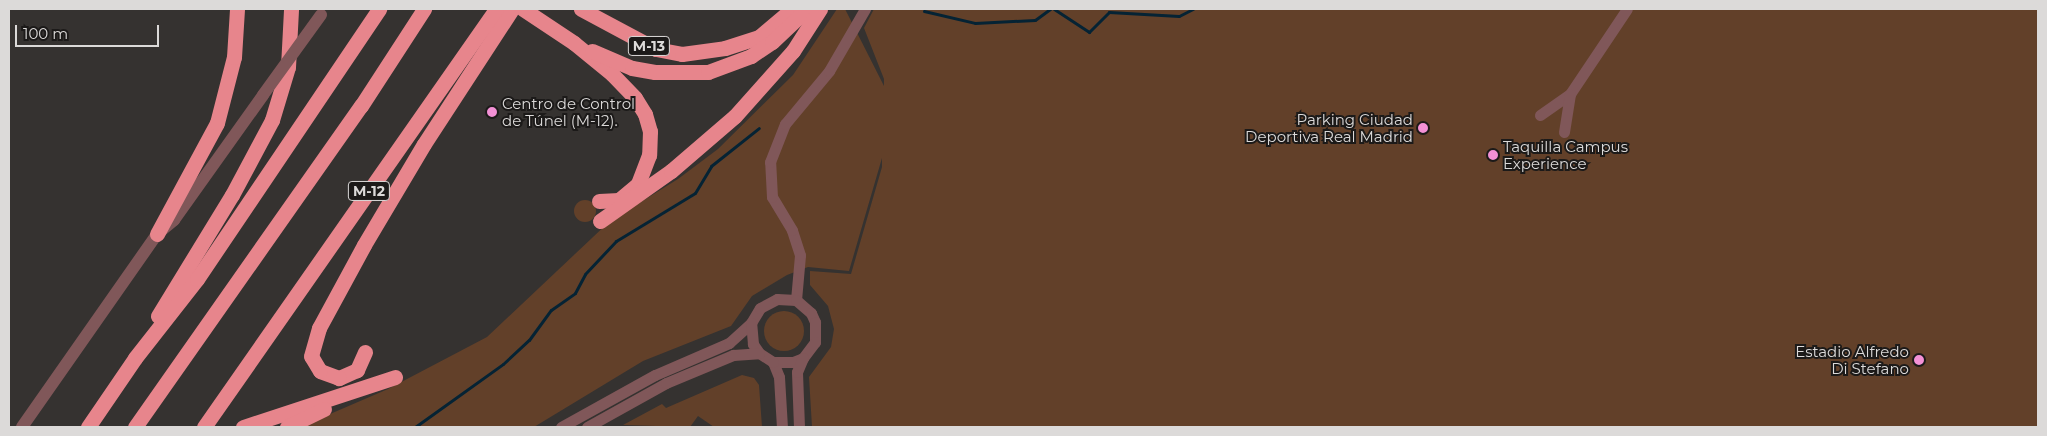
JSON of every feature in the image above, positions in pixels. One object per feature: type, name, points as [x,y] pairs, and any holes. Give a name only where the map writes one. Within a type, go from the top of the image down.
[{"type":"highway","points":[[157,234],[166,214],[200,158],[217,123],[234,57],[237,9]]},
{"type":"highway","points":[[88,427],[134,358],[232,195],[272,120],[288,67],[291,9]]},
{"type":"highway","points":[[134,358],[198,279],[379,9]]},
{"type":"highway","points":[[136,427],[406,40],[424,9]]},
{"type":"highway","points":[[406,40],[434,9]]},
{"type":"highway","name":"M-12","points":[[204,427],[493,26],[496,9]]},
{"type":"highway","points":[[365,352],[357,370],[339,378],[320,371],[311,356],[319,328],[364,245],[493,26],[512,9]]},
{"type":"highway","points":[[523,9],[574,43],[635,98],[650,131],[649,155],[638,184],[619,200],[599,201]]},
{"type":"highway","name":"M-13","points":[[581,9],[656,49],[682,54],[725,48]]},
{"type":"highway","points":[[725,48],[758,28],[780,9]]},
{"type":"highway","points":[[725,48],[759,37],[792,9]]},
{"type":"highway","points":[[574,43],[632,68],[682,74],[708,72],[751,56],[772,42],[807,9]]},
{"type":"highway","points":[[600,221],[664,176],[735,116],[793,51],[820,9]]},
{"type":"highway","points":[[243,427],[358,391],[395,377]]},
{"type":"highway","points":[[287,427],[358,391]]},
{"type":"street","points":[[796,300],[800,255],[792,230],[772,197],[769,172],[773,152],[785,124],[829,71],[865,9]]},
{"type":"street","points":[[1540,115],[1570,94],[1627,9]]},
{"type":"street","points":[[22,427],[157,234],[174,220],[323,12]]},
{"type":"street","points":[[1564,132],[1570,94]]},
{"type":"street","points":[[561,427],[655,375],[729,344],[751,323],[760,308],[768,302],[777,299],[796,300],[808,309],[815,322],[815,342],[803,358],[797,372],[799,427]]},
{"type":"street","points":[[751,323],[751,334],[759,353],[773,362],[783,364],[803,358]]},
{"type":"street","points":[[587,427],[666,383],[733,355],[759,353]]},
{"type":"street","points":[[773,362],[779,378],[782,427]]},
{"type":"shaded area","points":[[837,9],[845,9],[884,86],[884,79],[864,28],[874,9],[2038,9],[2038,427],[812,427],[809,377],[831,347],[834,329],[828,306],[810,285],[810,271],[851,274],[882,167],[882,158],[849,271],[808,267],[787,275],[752,296],[731,326],[643,361],[534,427],[300,427],[388,389],[487,337],[610,221],[678,179],[718,149],[793,75]]},
{"type":"shaded area","points":[[581,200],[589,200],[596,207],[596,215],[589,222],[581,222],[574,215],[574,207]]},
{"type":"shaded area","points":[[780,311],[788,311],[795,314],[801,320],[804,331],[801,342],[795,348],[788,351],[780,351],[773,348],[767,342],[764,335],[764,327],[767,320],[773,314]]},
{"type":"shaded area","points":[[742,375],[754,378],[759,385],[762,427],[714,427],[698,416],[690,427],[623,425],[662,404],[666,408]]},
{"type":"waterway","points":[[924,11],[975,23],[1035,20],[1050,9]]},
{"type":"waterway","points":[[1054,9],[1089,32],[1109,12],[1179,16],[1193,9]]},
{"type":"waterway","points":[[415,427],[503,364],[529,340],[551,310],[575,293],[585,274],[616,241],[695,193],[711,166],[759,128]]},
{"type":"place","name":"Centro de Control de Túnel (M-12).","points":[[492,112]]},
{"type":"place","name":"Parking Ciudad Deportiva Real Madrid","points":[[1423,128]]},
{"type":"place","name":"Taquilla Campus Experience","points":[[1493,155]]},
{"type":"place","name":"Estadio Alfredo Di Stefano","points":[[1919,360]]}]
